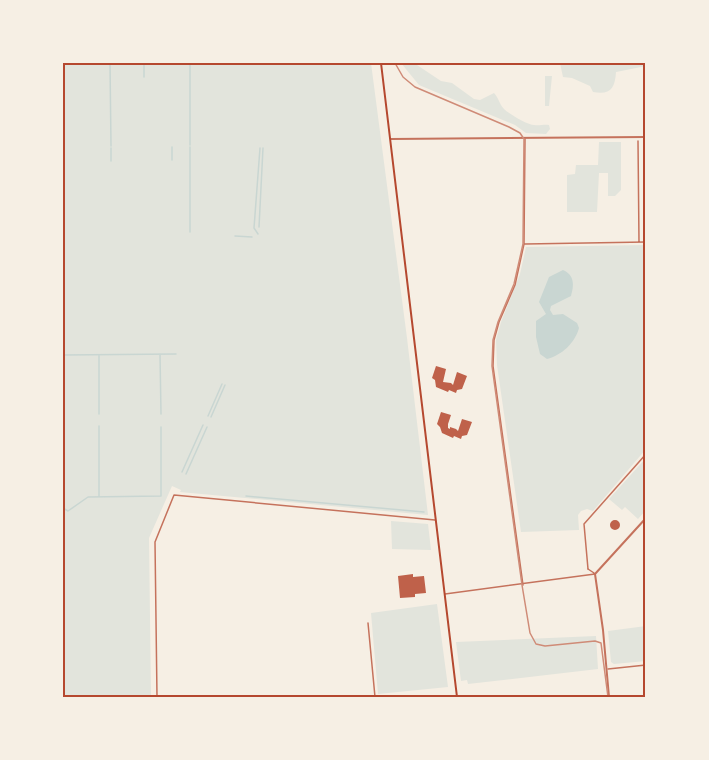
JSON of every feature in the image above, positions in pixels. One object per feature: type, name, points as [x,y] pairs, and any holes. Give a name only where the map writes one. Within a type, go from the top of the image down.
[{"type":"main road","points":[[381,63],[457,697]]},
{"type":"street","points":[[390,138],[646,137]]},
{"type":"street","points":[[523,585],[493,366],[494,340],[515,285],[524,244],[525,139]]},
{"type":"street","points":[[638,141],[639,242]]},
{"type":"street","points":[[524,244],[646,242]]},
{"type":"street","points":[[609,697],[595,574],[588,569],[584,524],[646,454]]},
{"type":"street","points":[[157,697],[155,542],[174,495],[436,520]]},
{"type":"street","points":[[444,594],[595,574],[646,518]]},
{"type":"street","points":[[368,623],[375,697]]},
{"type":"street","points":[[606,669],[646,665]]},
{"type":"shaded area","points":[[63,63],[371,63],[428,515],[180,492],[181,490],[172,486],[149,538],[151,697],[63,697]]},
{"type":"shaded area","points":[[401,63],[414,63],[441,81],[452,83],[474,99],[480,100],[494,93],[502,107],[510,114],[531,125],[549,125],[550,129],[546,134],[526,133],[515,125],[419,85]]},
{"type":"shaded area","points":[[560,63],[646,63],[646,66],[616,72],[611,90],[599,93],[593,92],[590,86],[572,78],[563,77]]},
{"type":"shaded area","points":[[545,76],[552,76],[549,106],[545,106]]},
{"type":"shaded area","points":[[599,142],[621,142],[621,190],[615,196],[608,196],[608,173],[599,173],[597,212],[567,212],[567,175],[575,174],[576,165],[598,165]]},
{"type":"shaded area","points":[[646,245],[646,449],[593,511],[587,509],[581,511],[578,515],[579,530],[521,532],[497,365],[496,340],[520,274],[526,247]]},
{"type":"shaded area","points":[[563,270],[570,275],[573,281],[571,296],[551,306],[550,310],[553,315],[563,314],[577,323],[579,328],[567,348],[547,359],[540,354],[536,337],[536,321],[546,314],[539,302],[549,277]]},
{"type":"shaded area","points":[[646,458],[646,510],[638,519],[625,507],[622,510],[609,499]]},
{"type":"shaded area","points":[[391,521],[428,524],[431,550],[392,549]]},
{"type":"shaded area","points":[[437,604],[448,687],[378,694],[371,613]]},
{"type":"shaded area","points":[[646,626],[646,661],[614,664],[611,662],[608,631]]},
{"type":"shaded area","points":[[596,636],[598,669],[468,684],[467,680],[461,681],[456,642]]},
{"type":"building","points":[[436,366],[446,369],[443,382],[453,385],[457,372],[467,376],[462,389],[457,390],[456,393],[436,387],[435,380],[432,378]]},
{"type":"building","points":[[441,412],[451,415],[448,424],[450,429],[450,427],[458,431],[462,419],[472,422],[467,435],[462,436],[461,439],[442,433],[437,424]]},
{"type":"building","points":[[615,520],[620,525],[615,530],[610,525]]},
{"type":"building","points":[[413,574],[413,577],[424,576],[426,593],[415,594],[415,597],[400,598],[398,576]]},
{"type":"waterway","points":[[110,63],[111,146]]},
{"type":"waterway","points":[[144,63],[144,77]]},
{"type":"waterway","points":[[190,63],[190,145]]},
{"type":"waterway","points":[[172,147],[172,160]]},
{"type":"waterway","points":[[190,147],[190,232]]},
{"type":"waterway","points":[[111,148],[111,161]]},
{"type":"waterway","points":[[258,234],[254,228],[260,148]]},
{"type":"waterway","points":[[259,227],[263,148]]},
{"type":"waterway","points":[[235,236],[252,237]]},
{"type":"waterway","points":[[160,354],[161,414]]},
{"type":"waterway","points":[[63,355],[176,354]]},
{"type":"waterway","points":[[99,355],[99,414]]},
{"type":"waterway","points":[[208,416],[222,384]]},
{"type":"waterway","points":[[211,417],[225,385]]},
{"type":"waterway","points":[[182,472],[203,425]]},
{"type":"waterway","points":[[99,426],[99,497]]},
{"type":"waterway","points":[[63,508],[68,511],[88,497],[161,496],[161,427]]},
{"type":"waterway","points":[[186,474],[207,427]]},
{"type":"waterway","points":[[246,496],[424,512]]},
{"type":"tram line","points":[[395,63],[403,77],[415,87],[509,127],[520,133],[524,139],[523,244],[514,284],[493,340],[492,366],[522,585],[530,633],[536,644],[545,646],[595,641],[601,643],[608,697]]}]
